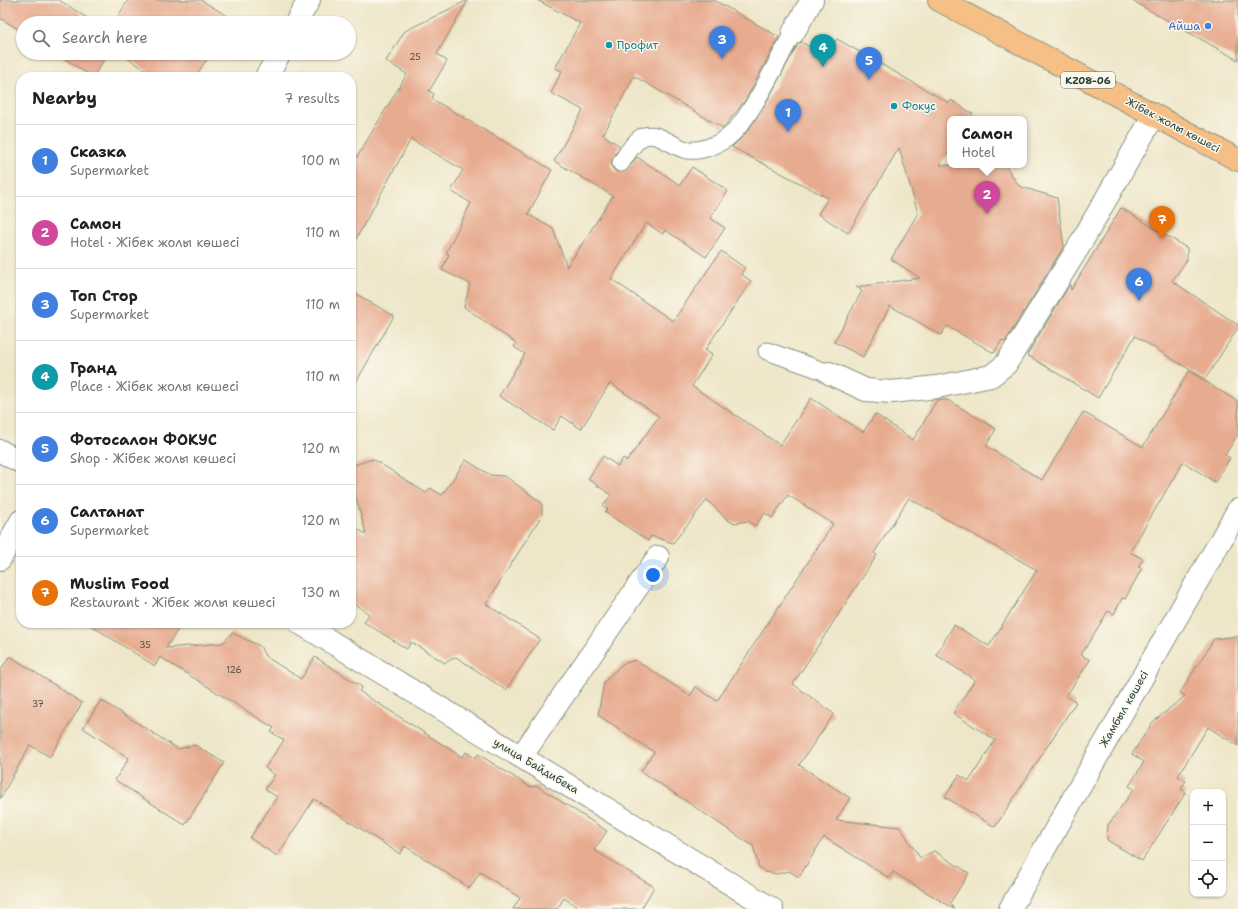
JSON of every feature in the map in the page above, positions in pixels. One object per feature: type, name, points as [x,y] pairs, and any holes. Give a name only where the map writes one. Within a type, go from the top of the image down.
[{"type":"highway","name":"Жібек жолы көшесі","points":[[939,0],[1238,160]]},
{"type":"street","points":[[300,16],[309,0]]},
{"type":"street","points":[[793,33],[812,0]]},
{"type":"street","points":[[269,72],[276,60]]},
{"type":"street","points":[[829,373],[866,390],[892,392],[992,376],[1006,364],[1078,248],[1154,115]]},
{"type":"street","points":[[0,451],[16,459]]},
{"type":"street","name":"Жамбыл көшесі","points":[[1010,909],[1238,510]]},
{"type":"street","points":[[0,559],[16,530]]},
{"type":"street","points":[[521,757],[658,558]]},
{"type":"street","name":"улица Байдибека","points":[[308,628],[772,909]]},
{"type":"lane","points":[[621,163],[627,153],[642,138],[658,136],[669,143],[688,150],[709,148],[728,138],[745,119],[793,33]]},
{"type":"lane","points":[[766,351],[829,373]]},
{"type":"building","points":[[0,0],[59,0],[84,16],[16,16],[16,28],[0,18]]},
{"type":"building","points":[[128,0],[201,0],[227,16],[118,16]]},
{"type":"building","points":[[468,0],[437,54],[447,61],[429,91],[434,94],[432,99],[552,170],[528,214],[553,229],[567,267],[613,196],[554,161],[583,110],[551,93],[562,71],[555,68],[580,23],[537,0],[714,0],[779,37],[746,99],[723,128],[634,76],[603,135],[620,146],[611,162],[612,168],[616,172],[626,171],[637,157],[680,185],[692,167],[728,191],[710,218],[725,228],[706,257],[665,230],[663,234],[646,223],[611,279],[673,321],[721,251],[745,268],[741,274],[751,281],[705,350],[712,355],[692,386],[780,445],[811,398],[863,432],[875,414],[913,440],[937,400],[948,400],[996,429],[986,446],[1042,480],[1083,412],[1143,447],[1189,371],[1238,402],[1238,434],[1225,455],[1230,458],[1215,482],[1183,462],[1130,552],[1143,559],[1138,567],[1142,568],[1125,599],[1122,598],[1114,614],[1108,611],[1081,655],[1090,660],[1066,696],[1076,702],[995,827],[945,797],[959,775],[969,781],[995,740],[953,713],[975,680],[936,655],[954,625],[989,646],[1037,570],[909,498],[874,553],[877,555],[793,684],[834,714],[799,765],[850,798],[836,820],[900,827],[920,858],[934,851],[969,873],[950,903],[954,909],[893,872],[889,878],[824,837],[799,877],[789,871],[777,874],[765,872],[759,867],[753,846],[641,771],[654,752],[598,715],[604,682],[622,664],[636,660],[690,696],[696,687],[717,701],[833,524],[788,495],[772,518],[765,513],[755,526],[748,521],[735,523],[729,521],[707,500],[673,543],[651,536],[648,541],[605,512],[608,509],[603,506],[611,495],[588,479],[603,456],[618,466],[623,458],[627,461],[659,416],[610,383],[581,429],[562,416],[553,430],[499,396],[525,354],[514,347],[516,343],[464,307],[470,284],[442,270],[449,254],[446,253],[471,203],[451,191],[463,170],[411,139],[356,239],[356,159],[407,74],[386,61],[405,31]]},
{"type":"building","name":"Айша","points":[[1131,0],[1238,0],[1238,60]]},
{"type":"building","points":[[816,36],[833,45],[837,39],[949,103],[951,100],[973,114],[972,116],[947,116],[947,154],[940,165],[947,165],[947,168],[1007,168],[1019,186],[1057,198],[1064,246],[1005,342],[1002,340],[994,353],[947,326],[941,335],[890,306],[863,357],[834,342],[862,291],[856,287],[920,278],[891,259],[918,213],[899,148],[848,233],[818,214],[828,198],[732,147],[744,136],[762,110],[798,44],[801,42],[810,47]]},
{"type":"building","points":[[67,60],[104,60],[96,72],[85,72]]},
{"type":"building","points":[[130,60],[206,60],[198,72],[149,72]]},
{"type":"building","points":[[1121,208],[1187,248],[1187,260],[1172,281],[1238,325],[1238,328],[1205,379],[1135,336],[1098,398],[1027,355],[1070,284],[1071,290]]},
{"type":"building","points":[[356,294],[394,316],[356,382]]},
{"type":"building","points":[[373,459],[426,493],[430,488],[442,495],[466,460],[490,475],[505,476],[542,503],[542,515],[486,604],[540,639],[506,690],[456,657],[445,663],[411,642],[407,649],[364,622],[369,614],[356,605],[356,528],[366,534],[356,497],[356,464]]},
{"type":"building","points":[[95,628],[179,628],[166,648],[223,643],[232,633],[260,646],[265,656],[301,679],[315,657],[362,687],[359,691],[462,757],[466,752],[475,758],[478,754],[530,787],[537,786],[607,831],[594,850],[654,887],[641,909],[581,909],[564,898],[557,909],[513,909],[520,898],[480,872],[470,888],[405,846],[400,854],[314,799],[277,856],[250,838],[277,797],[265,789],[275,775],[265,768],[284,740],[271,732],[274,728],[160,657],[155,666]]},
{"type":"building","points":[[1238,636],[1238,746],[1208,727],[1178,776],[1186,781],[1181,789],[1186,792],[1142,861],[1107,840],[1108,825],[1134,789],[1129,786],[1144,762],[1132,754],[1153,722],[1185,696],[1180,693],[1214,639]]},
{"type":"building","points":[[10,656],[82,703],[50,757],[30,745],[0,799],[0,671]]},
{"type":"building","points":[[101,700],[178,749],[195,745],[224,763],[185,825],[115,780],[129,758],[83,728]]},
{"type":"place","name":"Айша","points":[[1208,26]]},
{"type":"place","name":"Профит","points":[[609,45]]},
{"type":"place","name":"Топ Стор","points":[[722,59]]},
{"type":"place","name":"Гранд","points":[[823,67]]},
{"type":"place","name":"Фотосалон ФОКУС","points":[[869,80]]},
{"type":"place","name":"Фокус","points":[[894,106]]},
{"type":"place","name":"Сказка","points":[[788,132]]},
{"type":"place","name":"Самон","points":[[987,214]]},
{"type":"place","name":"Muslim Food","points":[[1162,239]]},
{"type":"place","name":"Салтанат","points":[[1139,301]]}]
